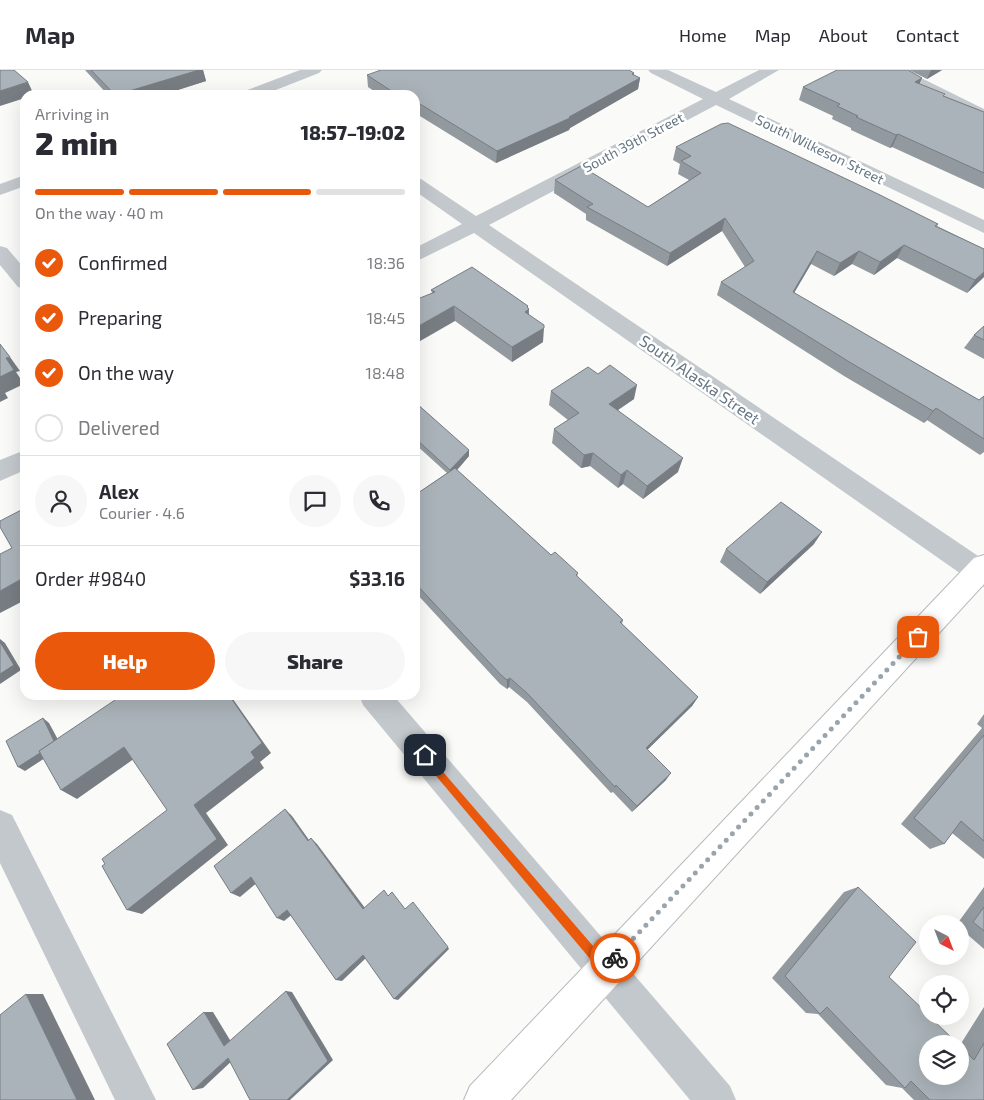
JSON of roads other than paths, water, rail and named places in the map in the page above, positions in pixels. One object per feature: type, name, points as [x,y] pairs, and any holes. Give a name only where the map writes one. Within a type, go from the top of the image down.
[{"type":"main road","points":[[484,1100],[605,969],[982,571]]},
{"type":"street","points":[[258,90],[288,74],[314,70]]},
{"type":"street","name":"South Wilkeson Street","points":[[656,70],[984,227]]},
{"type":"street","name":"South 39th Street","points":[[420,253],[771,70]]},
{"type":"street","points":[[893,70],[953,102],[984,115]]},
{"type":"street","points":[[288,74],[303,90]]},
{"type":"street","points":[[0,190],[20,182]]},
{"type":"street","name":"South Alaska Street","points":[[420,186],[982,571]]},
{"type":"street","points":[[0,252],[20,276]]},
{"type":"street","points":[[0,471],[20,461]]},
{"type":"street","points":[[378,700],[716,1100]]},
{"type":"street","points":[[0,827],[136,1100]]}]
